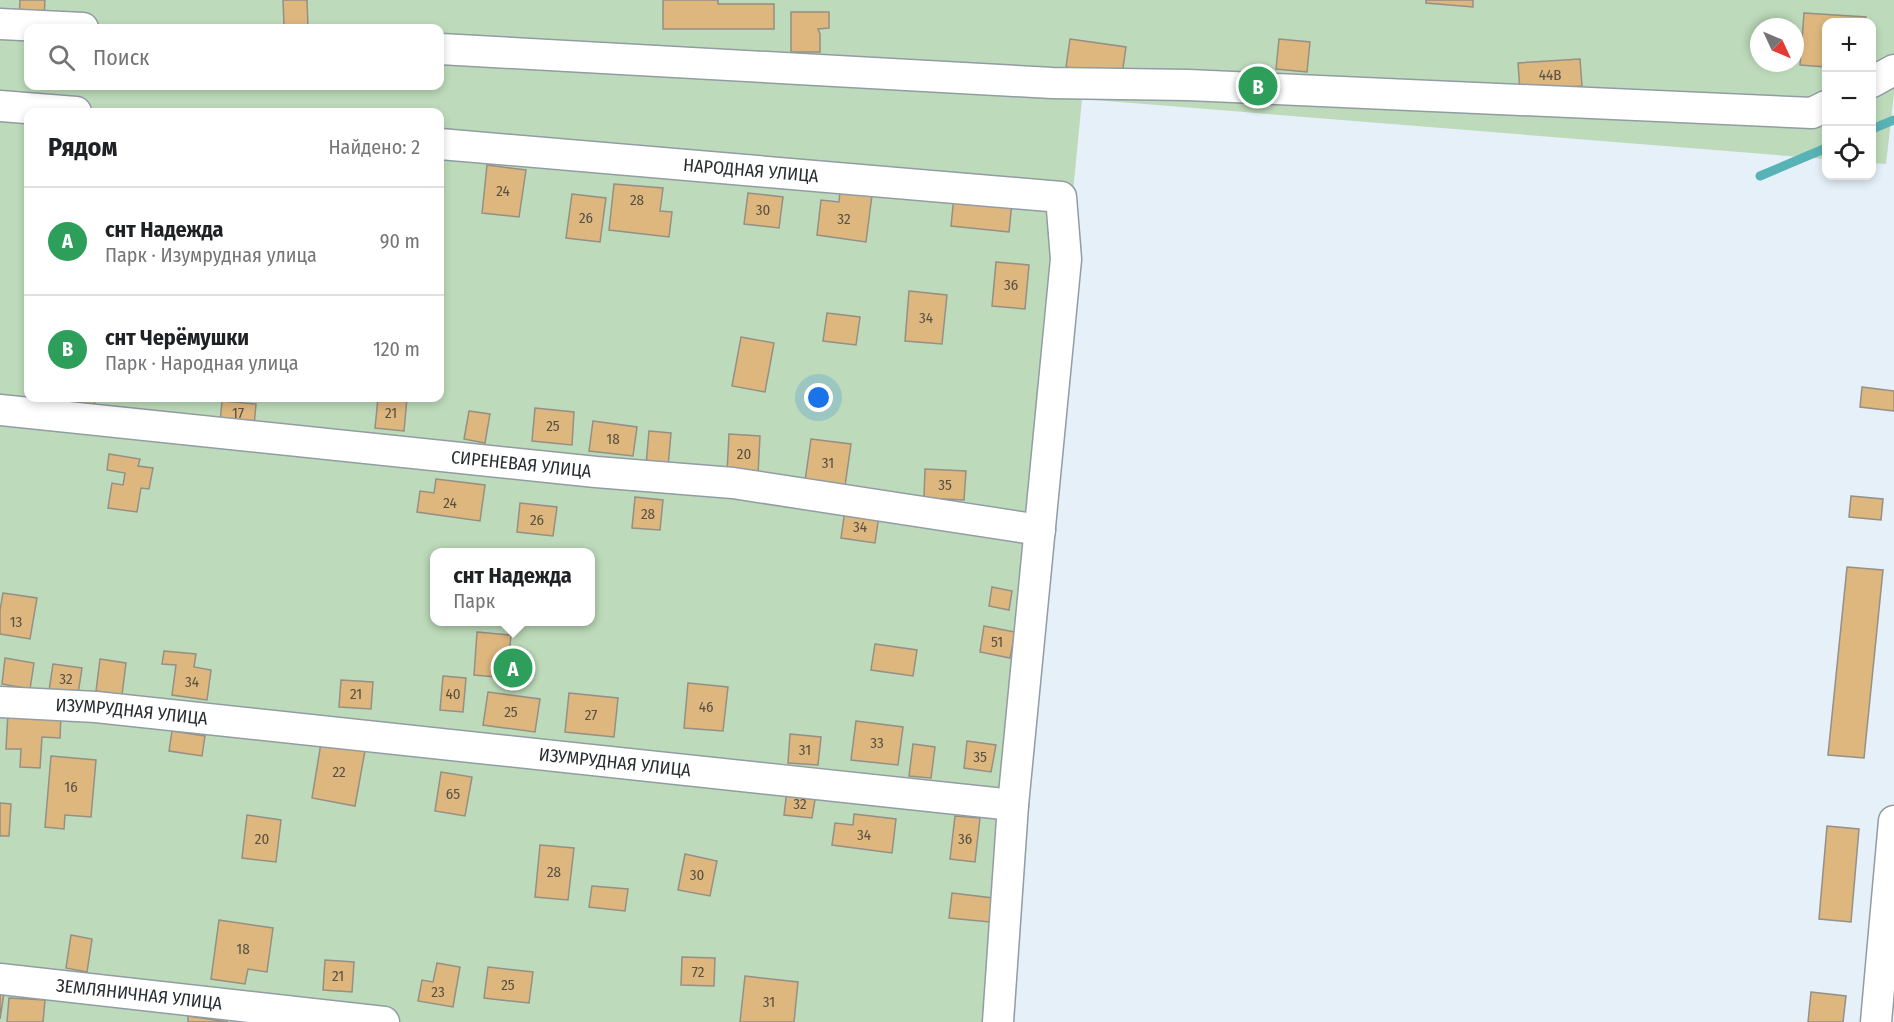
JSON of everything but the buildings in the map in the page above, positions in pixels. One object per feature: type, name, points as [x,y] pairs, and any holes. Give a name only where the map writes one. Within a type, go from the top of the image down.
[{"type":"street","points":[[0,24],[24,25]]},
{"type":"street","points":[[444,49],[1052,83],[1200,85],[1812,113],[1822,108]]},
{"type":"street","points":[[1876,80],[1894,70]]},
{"type":"street","points":[[0,106],[25,108]]},
{"type":"street","name":"НАРОДНАЯ УЛИЦА","points":[[444,144],[1061,197],[1066,259],[1040,530]]},
{"type":"street","name":"СИРЕНЕВАЯ УЛИЦА","points":[[0,410],[596,472],[733,483],[1040,530]]},
{"type":"street","points":[[998,1022],[1013,806],[1040,530]]},
{"type":"street","name":"ИЗУМРУДНАЯ УЛИЦА","points":[[0,702],[96,706],[1013,806]]},
{"type":"street","points":[[1876,1022],[1894,821]]},
{"type":"street","name":"ЗЕМЛЯНИЧНАЯ УЛИЦА","points":[[0,979],[384,1022]]},
{"type":"green space","points":[[0,0],[1894,0],[1894,94],[1886,164],[1876,163],[1876,18],[1822,18],[1822,159],[1082,99],[993,1022],[0,1022]]},
{"type":"waterway","points":[[1876,127],[1894,120]]},
{"type":"waterway","points":[[1760,176],[1822,150]]},
{"type":"place","name":"снт Черёмушки","points":[[1258,86]]},
{"type":"place","name":"снт Надежда","points":[[513,668]]}]
